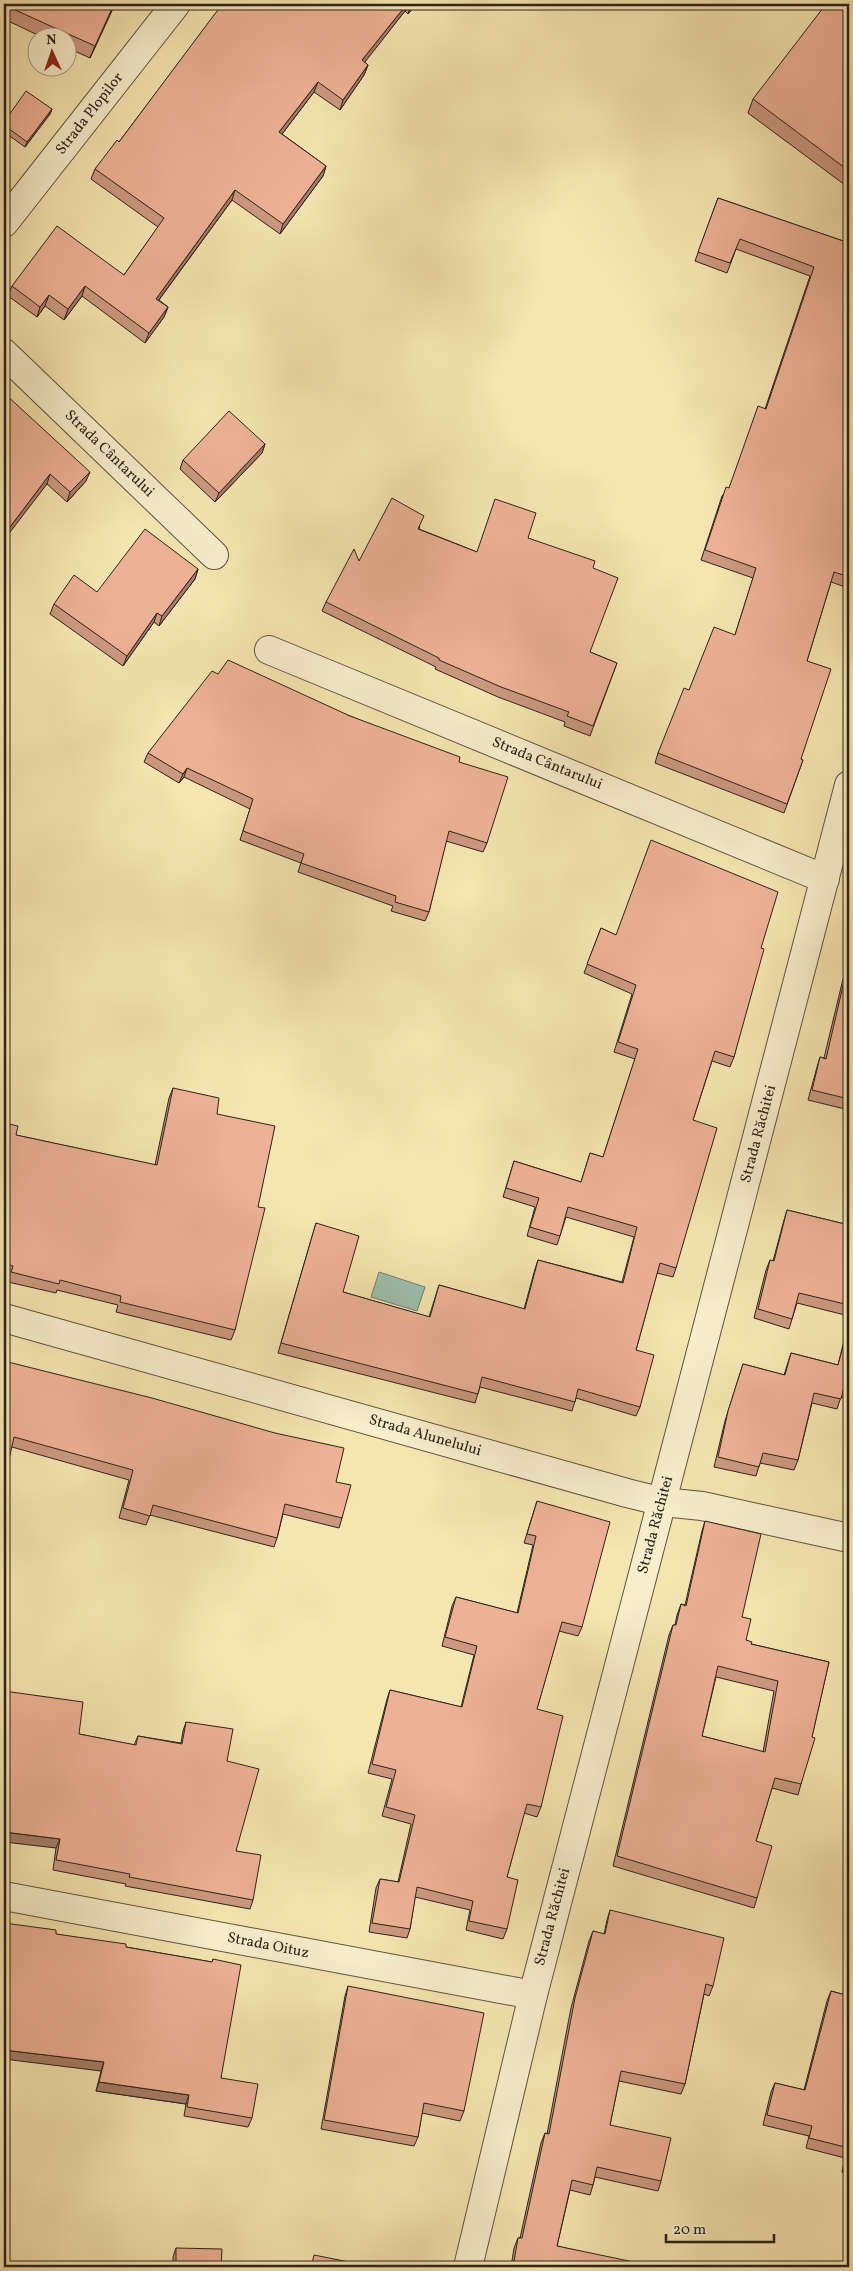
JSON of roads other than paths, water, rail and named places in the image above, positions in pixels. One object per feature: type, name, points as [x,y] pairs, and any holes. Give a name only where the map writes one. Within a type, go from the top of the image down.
[{"type":"street","name":"Strada Plopilor","points":[[4,223],[176,4]]},
{"type":"street","name":"Strada Cântarului","points":[[4,353],[214,555]]},
{"type":"street","name":"Strada Cântarului","points":[[269,650],[825,879]]},
{"type":"street","name":"Strada Răchitei","points":[[468,2267],[533,1995],[849,785]]},
{"type":"street","name":"Strada Alunelului","points":[[4,1318],[662,1502],[702,1506],[849,1538]]},
{"type":"street","name":"Strada Oituz","points":[[4,1896],[533,1995]]}]
